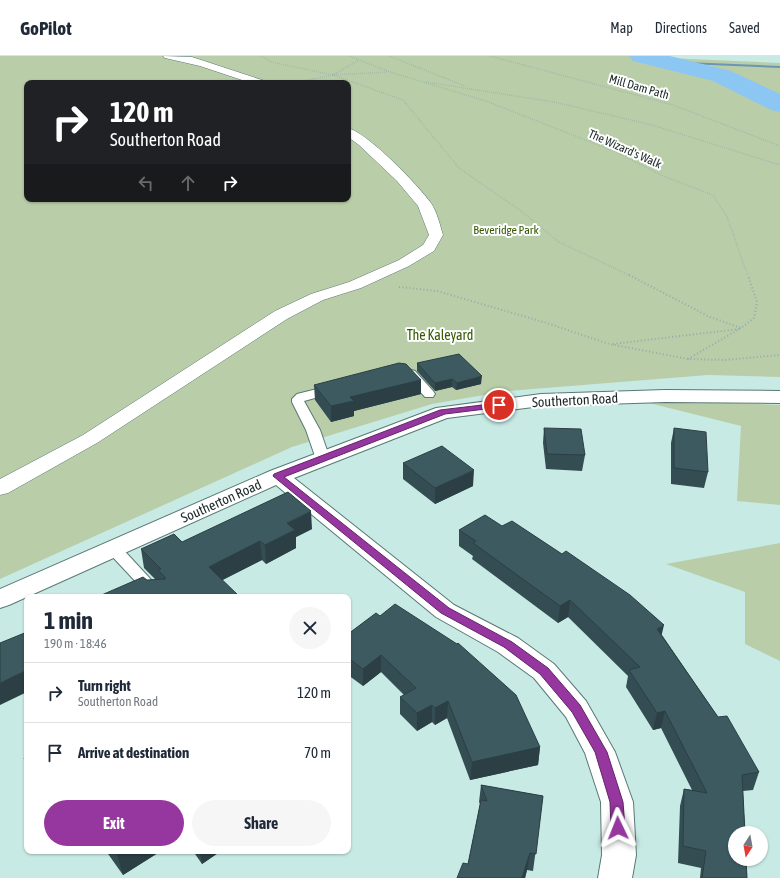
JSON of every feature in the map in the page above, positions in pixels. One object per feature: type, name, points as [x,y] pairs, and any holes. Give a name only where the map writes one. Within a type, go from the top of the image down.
[{"type":"street","points":[[168,56],[218,67],[253,80]]},
{"type":"street","points":[[0,488],[90,439],[280,315],[317,297],[355,284],[404,263],[429,248],[436,235],[425,205],[402,178],[363,142],[351,134]]},
{"type":"street","name":"Southerton Road","points":[[0,599],[278,476],[443,412],[541,400],[665,396],[780,397]]},
{"type":"street","points":[[278,476],[445,610],[508,644],[544,671],[571,703],[600,752],[617,802],[619,854],[615,878]]},
{"type":"lane","points":[[399,372],[411,374],[429,394]]},
{"type":"lane","points":[[323,459],[313,430],[298,402],[298,399],[347,386]]},
{"type":"lane","points":[[114,549],[156,594]]},
{"type":"path","name":"The Wizard's Walk","points":[[261,56],[271,62],[333,75],[347,80]]},
{"type":"path","name":"The Wizard's Walk","points":[[349,56],[417,81],[486,101],[616,152],[662,176],[713,195],[727,217],[757,302],[754,318],[741,328],[688,359]]},
{"type":"path","points":[[389,56],[469,87]]},
{"type":"path","name":"Mill Dam Path","points":[[490,56],[673,105],[780,146]]},
{"type":"path","name":"The Wizard's Walk","points":[[333,75],[359,60]]},
{"type":"path","name":"The Wizard's Walk","points":[[308,80],[333,75],[390,72]]},
{"type":"path","points":[[417,81],[469,87],[554,102],[652,125],[780,165]]},
{"type":"path","name":"The Wizard's Walk","points":[[351,82],[402,100],[459,168],[521,211],[559,242],[710,317],[741,328]]},
{"type":"path","points":[[355,284],[437,291],[547,323],[608,344],[688,359],[724,360],[780,355]]},
{"type":"path","points":[[608,344],[741,328]]},
{"type":"green space","name":"Beveridge Park","points":[[0,56],[661,56],[668,58],[780,63],[780,377],[708,375],[507,391],[432,404],[292,447],[0,579]]},
{"type":"green space","points":[[649,403],[729,403],[780,405],[780,505],[737,501],[741,426]]},
{"type":"green space","points":[[780,543],[780,661],[745,644],[745,592],[666,564]]},
{"type":"building","points":[[459,354],[482,376],[457,383],[452,379],[435,383],[417,363]]},
{"type":"building","points":[[399,363],[406,364],[421,380],[350,397],[354,401],[331,406],[314,385]]},
{"type":"building","points":[[544,428],[581,429],[585,455],[547,454]]},
{"type":"building","points":[[674,428],[706,432],[708,472],[674,468]]},
{"type":"building","points":[[442,446],[474,470],[435,488],[403,463]]},
{"type":"building","points":[[288,492],[311,511],[287,523],[295,530],[265,545],[260,541],[209,567],[237,594],[104,594],[143,577],[147,580],[165,579],[165,577],[158,570],[161,569],[141,549],[174,534],[182,542]]},
{"type":"building","points":[[485,515],[502,526],[512,521],[562,554],[566,551],[630,595],[664,625],[657,629],[718,717],[727,716],[759,772],[742,775],[745,826],[728,826],[728,866],[746,866],[747,878],[702,878],[706,851],[683,846],[684,789],[707,793],[665,711],[657,713],[629,670],[640,667],[570,600],[560,606],[473,543],[476,541],[459,530]]},
{"type":"building","points":[[395,604],[457,644],[458,643],[516,695],[540,747],[472,762],[448,701],[435,708],[432,705],[417,713],[400,697],[416,688],[381,655],[363,669],[351,660],[351,632],[376,613],[380,616]]},
{"type":"building","points":[[24,633],[24,671],[0,683],[0,643]]},
{"type":"building","points":[[481,785],[543,796],[536,854],[530,853],[522,878],[457,878],[463,863],[468,864],[481,800],[487,801]]},
{"type":"waterway","points":[[641,56],[722,76],[780,104]]},
{"type":"waterway","points":[[664,62],[780,67]]},
{"type":"route","points":[[499,405],[443,412],[278,476],[384,563],[445,610],[508,644],[544,671],[576,709],[600,752],[617,802],[618,828]]},
{"type":"park label","name":"The Kaleyard","points":[[440,335]]}]
